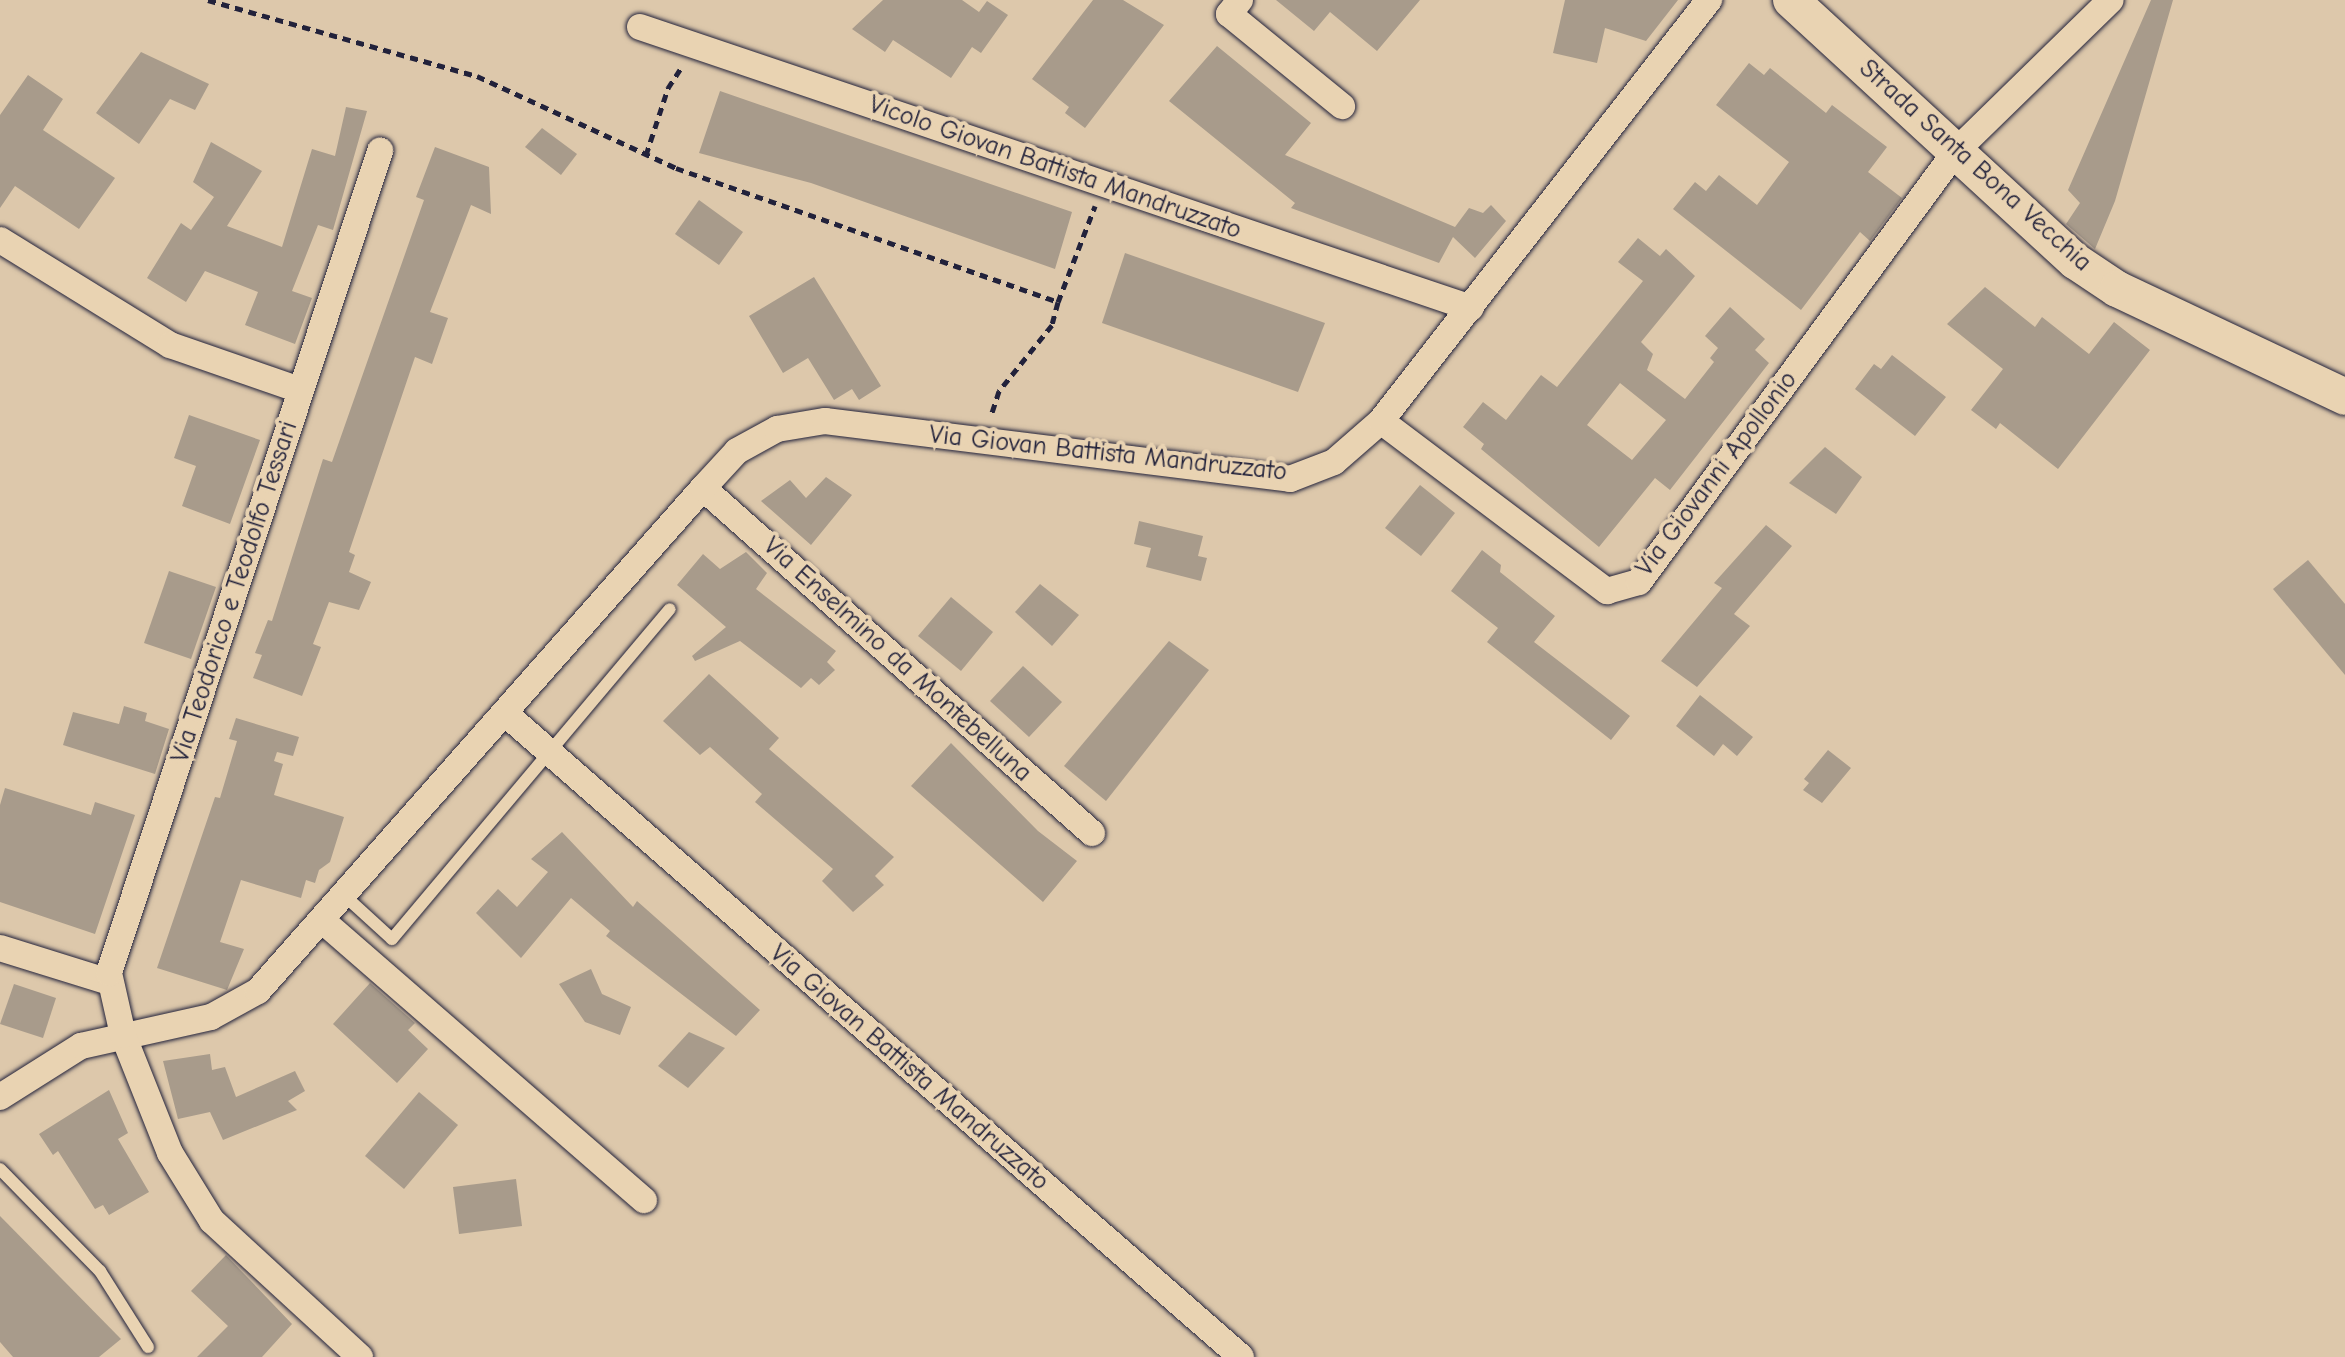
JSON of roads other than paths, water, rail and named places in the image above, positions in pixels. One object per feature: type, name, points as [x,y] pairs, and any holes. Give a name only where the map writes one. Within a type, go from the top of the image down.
[{"type":"street","points":[[1240,0],[1229,14],[1342,106]]},
{"type":"street","name":"Via Giovan Battista Mandruzzato","points":[[0,1097],[64,1055],[123,1035],[226,1012],[258,991],[324,922],[737,451],[777,429],[825,421],[1290,479],[1334,462],[1381,421],[1709,0]]},
{"type":"street","name":"Strada Santa Bona Vecchia","points":[[1791,0],[2075,261],[2117,289],[2345,397]]},
{"type":"street","points":[[1956,151],[2111,0]]},
{"type":"street","name":"Vicolo Giovan Battista Mandruzzato","points":[[640,27],[1471,308]]},
{"type":"street","name":"Via Teodorico e Teodolfo Tessari","points":[[109,982],[380,151]]},
{"type":"street","name":"Via Giovanni Apollonio","points":[[1381,421],[1607,591],[1639,582],[1956,151]]},
{"type":"street","points":[[0,240],[170,345],[300,390]]},
{"type":"street","name":"Via Enselmino da Montebelluna","points":[[703,488],[1092,833]]},
{"type":"street","name":"Via Giovan Battista Mandruzzato","points":[[507,715],[1241,1357]]},
{"type":"street","points":[[324,922],[644,1200]]},
{"type":"street","points":[[0,948],[109,982],[123,1035],[170,1153],[212,1221],[360,1357]]},
{"type":"lane","points":[[346,897],[392,939],[670,609]]},
{"type":"lane","points":[[0,1169],[100,1271],[148,1347]]}]
